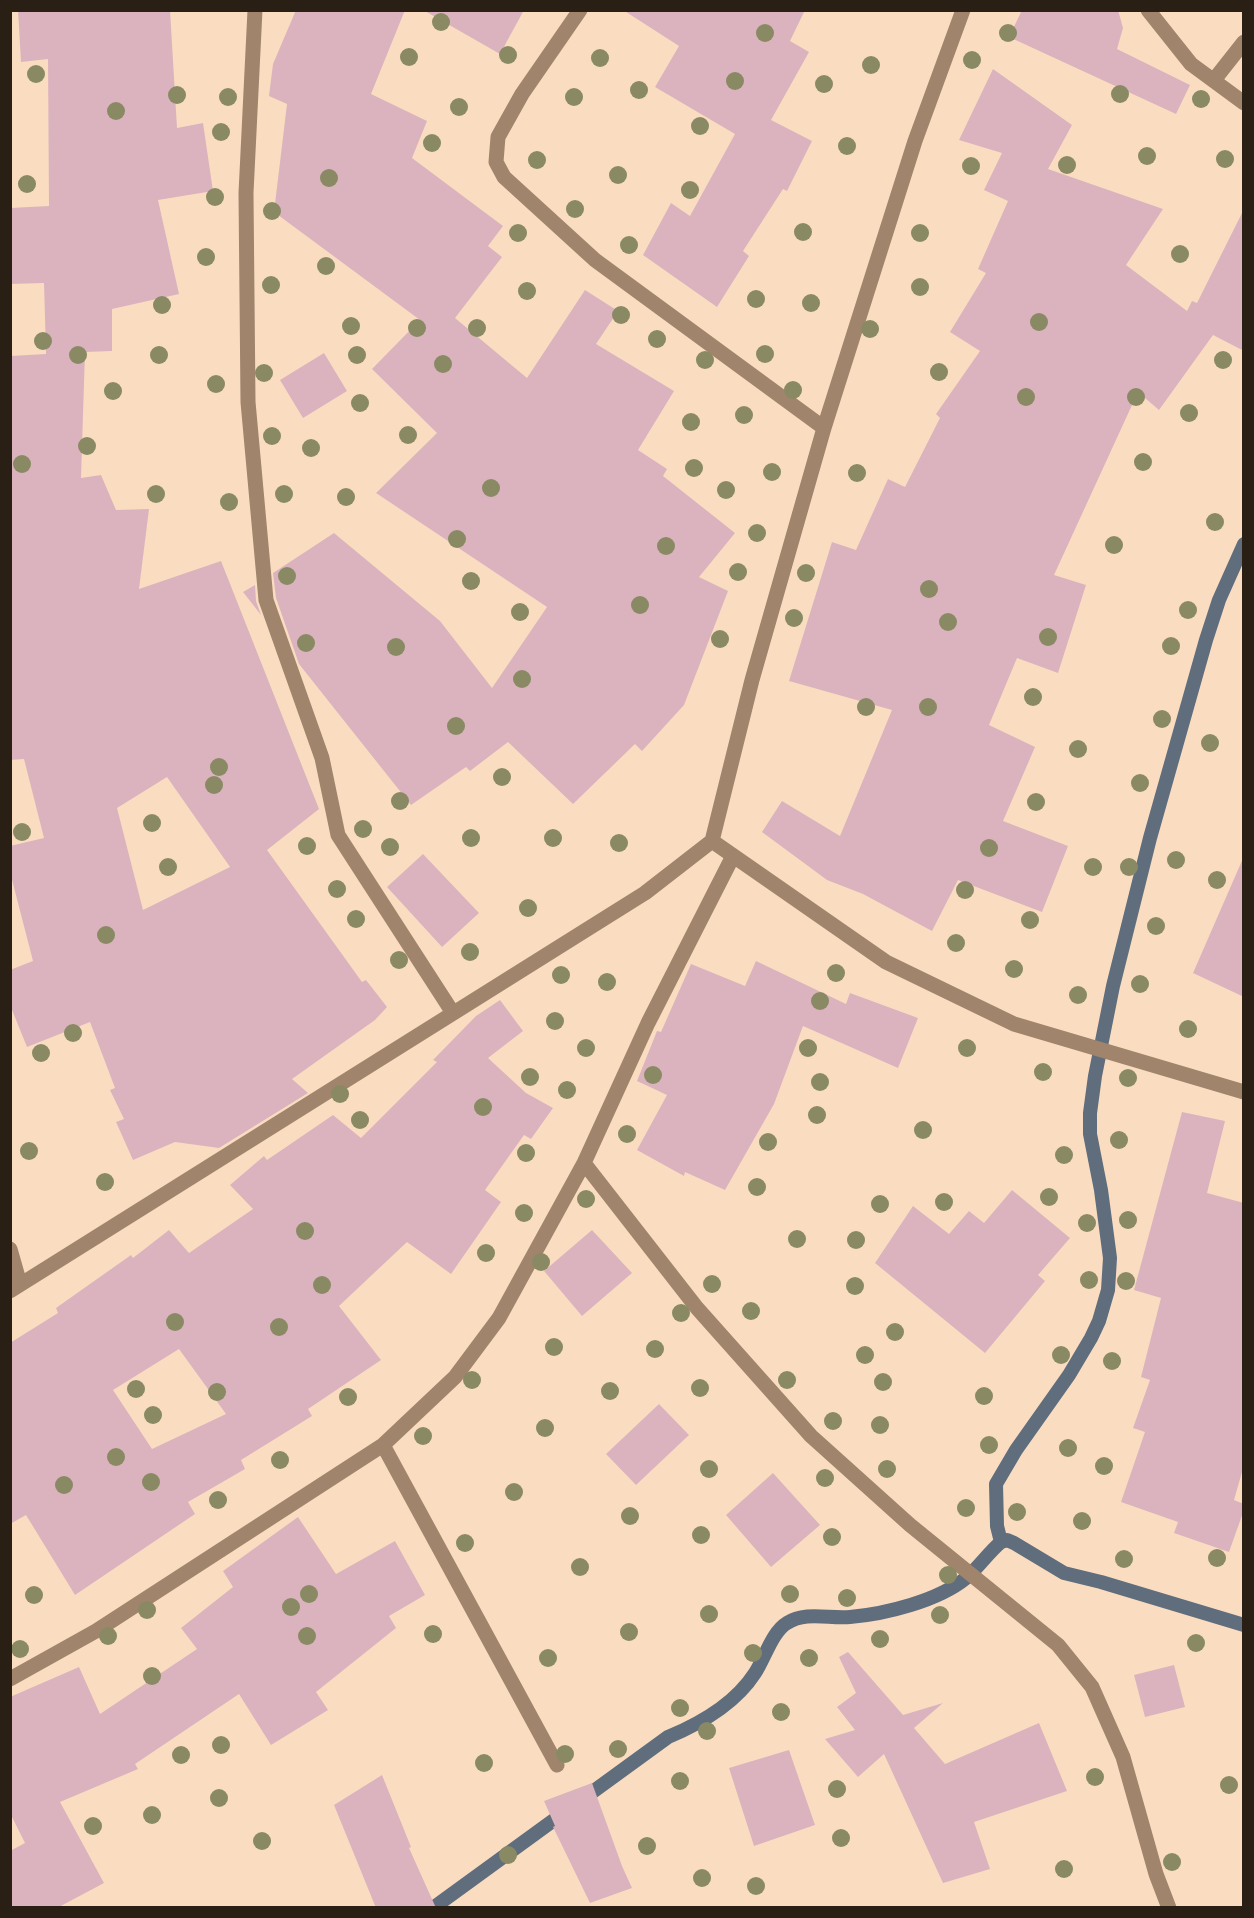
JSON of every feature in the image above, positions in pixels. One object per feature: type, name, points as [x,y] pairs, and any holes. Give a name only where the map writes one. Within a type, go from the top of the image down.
[{"type":"street","points":[[255,10],[246,194],[248,402],[266,600],[322,758],[339,835],[453,1013]]},
{"type":"street","points":[[580,10],[522,94],[498,137],[496,162],[504,177],[595,260],[824,428]]},
{"type":"street","points":[[10,1249],[15,1288],[645,893],[712,841],[752,680],[824,428],[915,141],[963,10]]},
{"type":"street","points":[[1148,10],[1191,64],[1244,103]]},
{"type":"street","points":[[1214,80],[1244,42]]},
{"type":"street","points":[[712,841],[886,962],[1014,1024],[1244,1092]]},
{"type":"street","points":[[10,1679],[96,1631],[383,1445],[455,1377],[499,1318],[584,1163],[648,1023],[733,856]]},
{"type":"street","points":[[584,1163],[697,1308],[812,1436],[910,1524],[1058,1645],[1092,1687],[1123,1757],[1168,1908]]},
{"type":"street","points":[[383,1445],[557,1765]]},
{"type":"building","points":[[18,10],[170,10],[177,128],[203,123],[213,191],[158,200],[179,294],[112,309],[112,351],[85,352],[81,478],[101,475],[116,510],[149,509],[139,589],[221,561],[319,809],[267,850],[362,982],[366,980],[387,1007],[375,1020],[292,1079],[308,1093],[219,1148],[175,1142],[133,1160],[116,1122],[124,1119],[110,1090],[115,1088],[90,1022],[27,1047],[10,1005],[10,970],[33,961],[10,872],[10,846],[44,838],[24,759],[10,760],[10,356],[46,354],[44,283],[10,284],[10,208],[49,206],[48,59],[21,62]],"holes":[[[167,777],[230,867],[143,910],[117,808]]]},
{"type":"building","points":[[296,10],[405,10],[371,94],[427,121],[412,158],[503,226],[488,246],[502,257],[455,318],[527,378],[585,290],[618,311],[596,344],[674,391],[638,450],[667,469],[663,476],[735,533],[699,577],[728,591],[684,705],[642,751],[635,744],[573,804],[508,742],[470,771],[466,767],[411,805],[299,664],[276,598],[273,573],[334,533],[440,621],[492,688],[547,607],[376,493],[437,433],[372,369],[420,320],[274,212],[287,104],[269,96],[273,64]]},
{"type":"building","points":[[423,10],[524,10],[500,54]]},
{"type":"building","points":[[623,10],[805,10],[790,41],[809,52],[771,120],[812,141],[787,191],[783,189],[743,251],[749,256],[717,307],[643,255],[671,203],[690,216],[735,134],[655,87],[679,46]]},
{"type":"building","points":[[1022,10],[1118,10],[1123,28],[1117,49],[1190,85],[1176,114],[1009,37]]},
{"type":"building","points":[[993,69],[1072,125],[1048,169],[1163,209],[1126,265],[1187,311],[1192,301],[1197,303],[1244,209],[1244,351],[1213,335],[1159,410],[1138,392],[1054,575],[1086,585],[1058,673],[1017,658],[989,725],[1035,747],[1003,821],[1068,846],[1042,912],[958,880],[932,931],[863,894],[827,880],[762,832],[782,801],[840,836],[892,710],[789,681],[832,542],[856,550],[888,479],[905,487],[940,418],[936,414],[980,351],[950,332],[986,273],[978,269],[1008,201],[984,190],[1002,153],[959,140]]},
{"type":"building","points":[[324,353],[347,391],[303,418],[280,380]]},
{"type":"building","points":[[255,585],[256,601],[261,615],[243,592]]},
{"type":"building","points":[[423,854],[479,913],[442,947],[387,887]]},
{"type":"building","points":[[1244,856],[1244,997],[1193,973]]},
{"type":"building","points":[[756,961],[846,1004],[850,993],[918,1018],[898,1068],[803,1026],[774,1104],[725,1190],[685,1172],[684,1176],[637,1150],[667,1095],[637,1081],[657,1031],[661,1032],[691,964],[745,986]]},
{"type":"building","points":[[500,1000],[523,1031],[488,1058],[526,1093],[553,1108],[531,1139],[524,1135],[485,1190],[501,1202],[451,1274],[407,1242],[339,1306],[381,1360],[308,1409],[312,1416],[241,1460],[245,1469],[188,1502],[195,1514],[75,1595],[26,1515],[10,1524],[10,1343],[58,1313],[56,1308],[131,1255],[133,1258],[169,1230],[189,1253],[253,1209],[230,1185],[264,1156],[267,1160],[333,1115],[361,1138],[437,1062],[433,1060],[476,1016]],"holes":[[[179,1349],[226,1414],[152,1449],[113,1390]]]},
{"type":"building","points":[[1182,1112],[1225,1121],[1207,1193],[1244,1203],[1244,1465],[1234,1500],[1244,1504],[1244,1510],[1229,1552],[1174,1533],[1178,1522],[1121,1502],[1145,1432],[1133,1428],[1150,1380],[1141,1377],[1161,1298],[1134,1290]]},
{"type":"building","points":[[1012,1190],[1070,1238],[1038,1275],[1045,1281],[985,1353],[875,1263],[913,1206],[949,1234],[969,1211],[984,1223]]},
{"type":"building","points":[[592,1230],[632,1273],[582,1316],[544,1271]]},
{"type":"building","points":[[659,1404],[689,1435],[636,1485],[606,1454]]},
{"type":"building","points":[[773,1473],[820,1525],[771,1567],[726,1515]]},
{"type":"building","points":[[298,1517],[336,1574],[395,1541],[425,1595],[389,1616],[396,1628],[316,1692],[328,1710],[271,1745],[239,1694],[135,1764],[138,1769],[60,1802],[104,1883],[57,1908],[10,1908],[10,1851],[25,1843],[10,1813],[10,1697],[79,1667],[100,1714],[197,1649],[181,1628],[233,1587],[223,1571]]},
{"type":"building","points":[[848,1652],[903,1715],[943,1703],[914,1728],[945,1764],[1039,1723],[1067,1791],[974,1822],[990,1869],[943,1883],[884,1754],[858,1777],[825,1739],[855,1730],[837,1707],[856,1693],[839,1657]]},
{"type":"building","points":[[1174,1665],[1185,1707],[1145,1717],[1134,1675]]},
{"type":"building","points":[[789,1750],[815,1825],[754,1846],[729,1768]]},
{"type":"building","points":[[382,1775],[411,1847],[409,1848],[436,1908],[376,1908],[334,1805]]},
{"type":"building","points":[[592,1783],[632,1888],[590,1903],[553,1827],[555,1826],[544,1801]]},
{"type":"waterway","points":[[1001,1542],[997,1526],[996,1484],[1091,1338],[1099,1321],[1108,1290],[1110,1258],[1101,1190],[1090,1134],[1090,1113],[1095,1076],[1113,986],[1150,838],[1206,640],[1219,600],[1244,544]]},
{"type":"waterway","points":[[433,1908],[668,1737],[705,1719],[728,1703],[747,1684],[759,1667],[773,1639],[787,1623],[810,1616],[864,1615],[926,1600],[966,1578],[1001,1542],[1007,1540],[1014,1543],[1064,1573],[1244,1625]]}]
